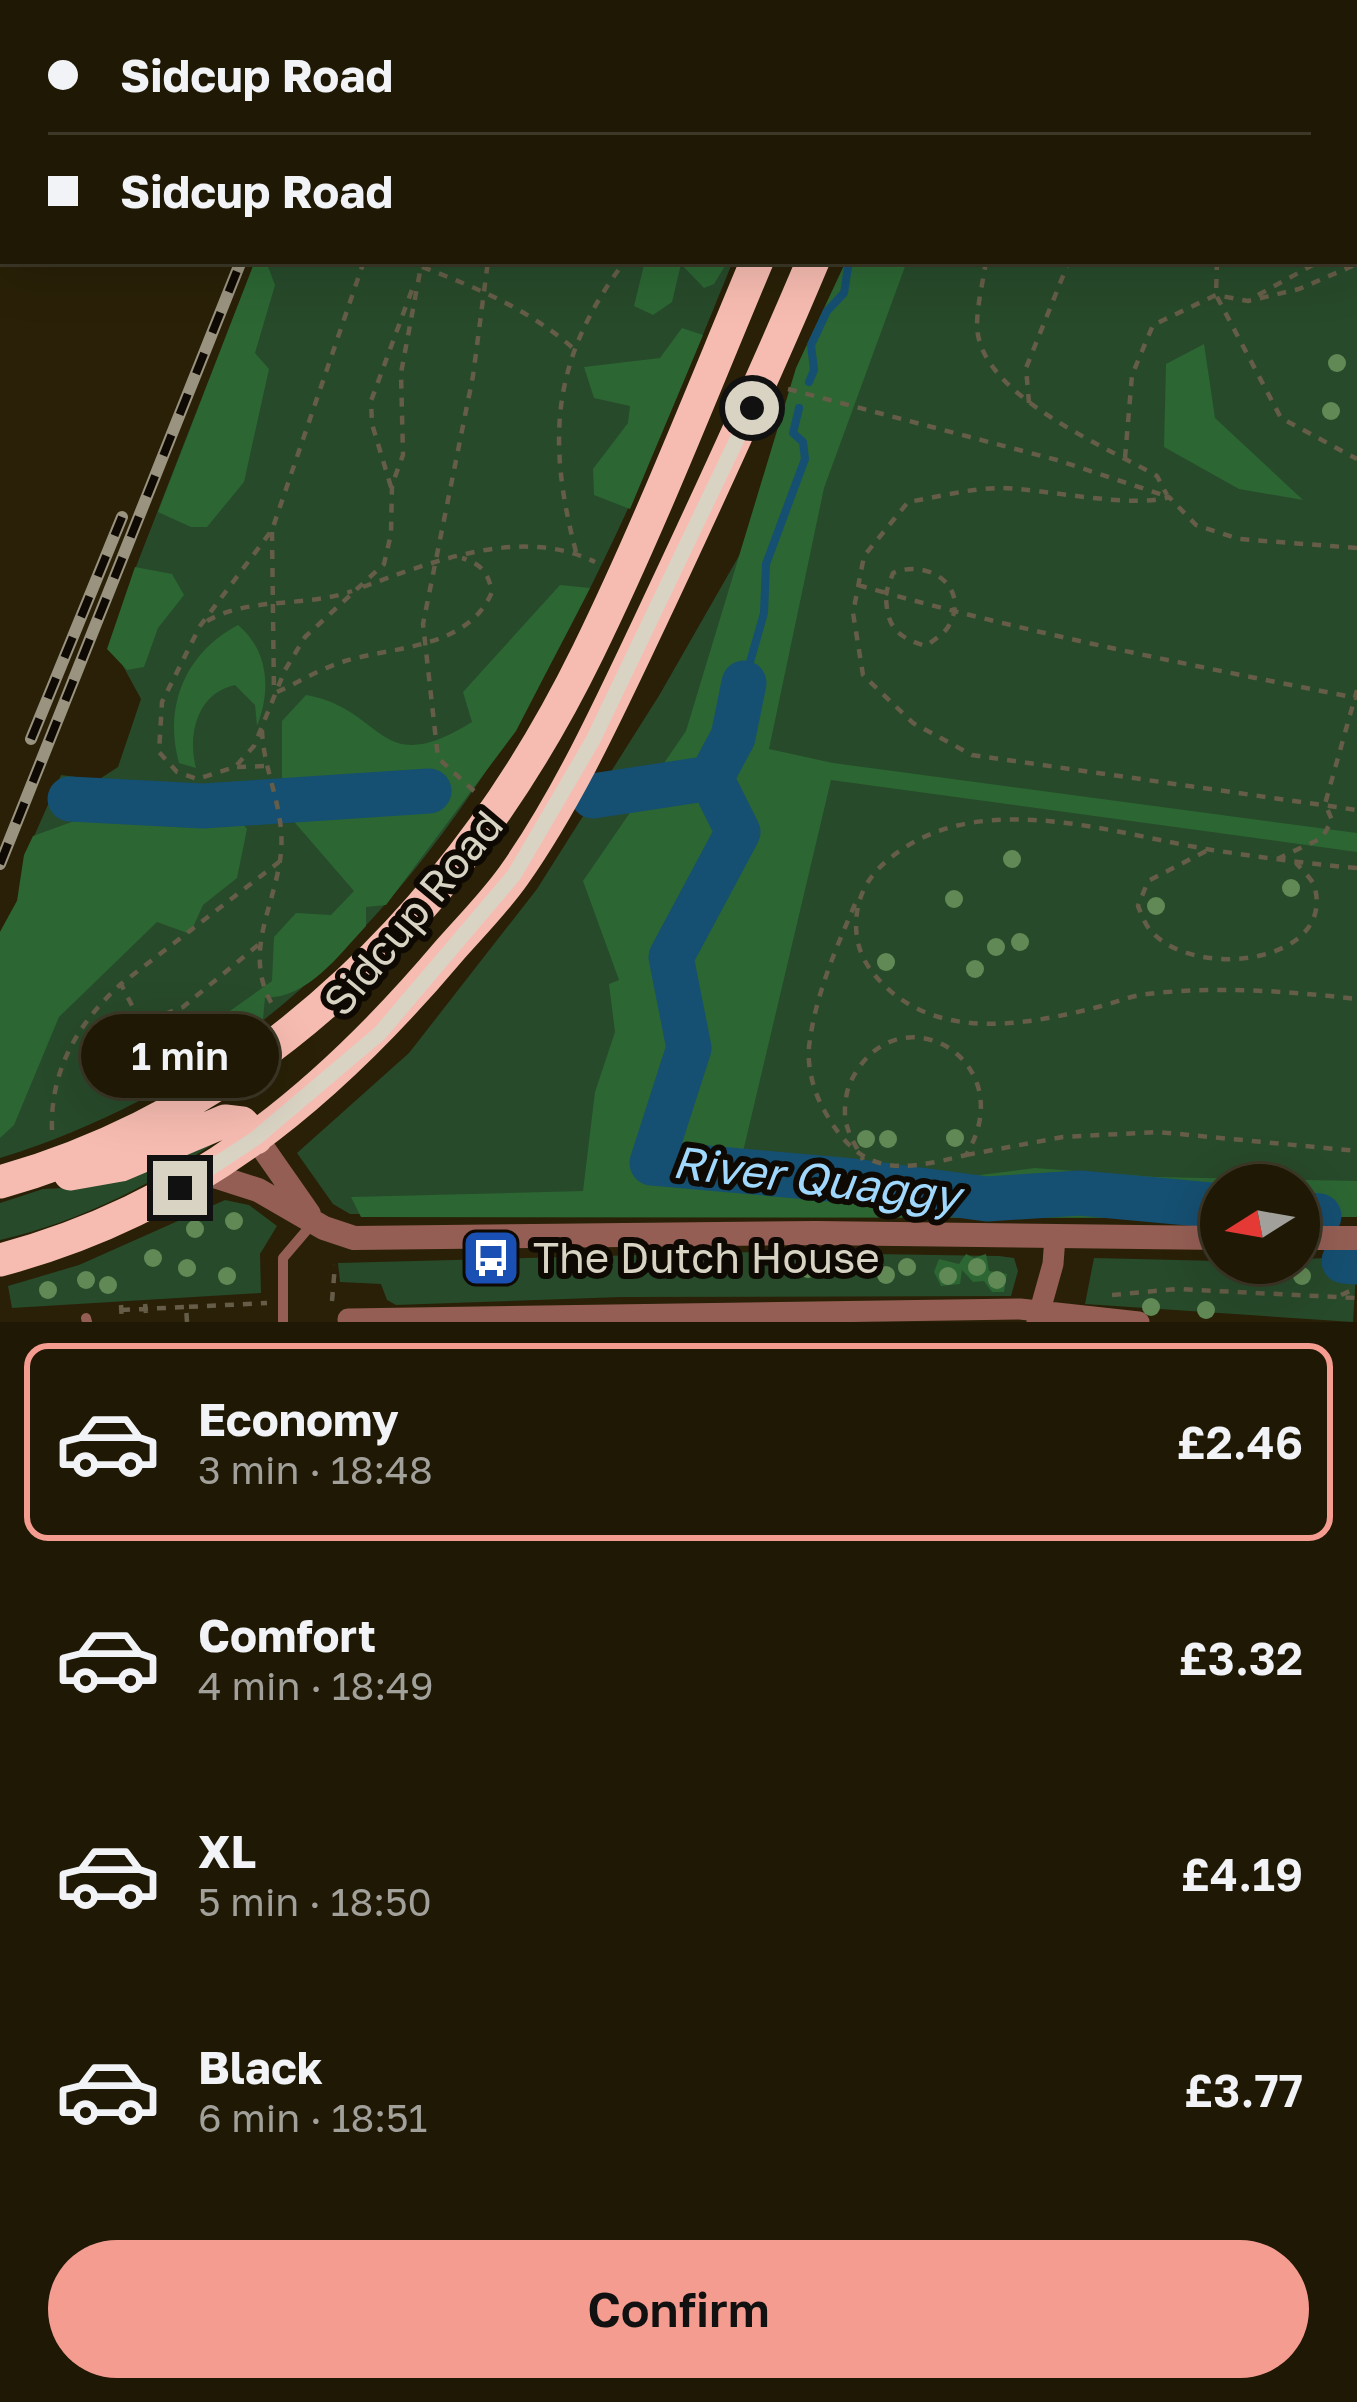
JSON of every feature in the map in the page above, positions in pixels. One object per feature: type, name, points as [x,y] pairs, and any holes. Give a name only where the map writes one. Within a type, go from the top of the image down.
[{"type":"highway","name":"Sidcup Road","points":[[27,1174],[183,1108],[296,1030],[345,988],[427,902],[494,809],[587,654],[756,264]]},
{"type":"highway","name":"Sidcup Road","points":[[0,1260],[99,1229],[206,1173],[256,1138],[380,1033],[514,875],[593,740],[752,408],[812,264]]},
{"type":"highway","points":[[27,1174],[105,1170],[225,1121],[242,1123],[256,1138]]},
{"type":"street","points":[[256,1138],[315,1222]]},
{"type":"street","points":[[206,1173],[260,1191],[337,1234],[377,1239],[815,1233],[1200,1238]]},
{"type":"street","points":[[1040,1316],[1055,1237]]},
{"type":"street","points":[[1320,1238],[1357,1238]]},
{"type":"street","points":[[348,1319],[1040,1316],[1139,1322]]},
{"type":"lane","points":[[283,1322],[283,1258],[315,1222]]},
{"type":"path","points":[[275,696],[272,530],[363,264]]},
{"type":"path","points":[[422,264],[483,290],[548,326],[574,349]]},
{"type":"path","points":[[235,767],[254,746],[305,637],[384,564],[391,534],[392,488],[403,455],[401,373],[422,264]]},
{"type":"path","points":[[392,488],[372,424],[371,401],[422,264]]},
{"type":"path","points":[[487,264],[473,376],[422,624],[438,758],[494,809]]},
{"type":"path","points":[[575,552],[556,456],[560,395],[574,349],[603,290],[623,264]]},
{"type":"path","points":[[986,264],[977,329],[992,370],[1029,403],[1157,476],[1168,497],[1196,525],[1239,539],[1357,548]]},
{"type":"path","points":[[1029,403],[1026,368],[1068,264]]},
{"type":"path","points":[[1217,264],[1216,295],[1281,418],[1357,459]]},
{"type":"path","points":[[1248,301],[1315,264]]},
{"type":"path","points":[[1125,458],[1132,375],[1153,325],[1216,295],[1248,301],[1299,289],[1357,264]]},
{"type":"path","points":[[782,387],[1057,460],[1168,497]]},
{"type":"path","points":[[1168,497],[1145,505],[1112,496],[995,488],[908,502],[864,556],[853,613],[863,675],[913,723],[972,755],[1357,809]]},
{"type":"path","points":[[267,766],[235,767],[197,779],[177,772],[158,752],[162,702],[202,624],[272,530]]},
{"type":"path","points":[[202,624],[235,609],[308,603],[457,556],[531,547],[575,552],[622,575]]},
{"type":"path","points":[[275,696],[344,662],[423,645],[471,620],[492,592],[478,563],[457,556]]},
{"type":"path","points":[[925,566],[943,576],[954,596],[953,611],[947,629],[926,646],[900,639],[886,618],[886,593],[893,572],[925,566]]},
{"type":"path","points":[[858,585],[1173,663],[1356,695],[1325,805],[1332,820],[1322,838],[1276,859]]},
{"type":"path","points":[[262,728],[282,834],[258,945],[258,967],[272,1005],[296,1030]]},
{"type":"path","points":[[1357,868],[1296,863],[1056,824],[962,823],[921,836],[880,864],[857,898],[819,993],[808,1053],[817,1097],[840,1139],[863,1160],[888,1166],[928,1165],[1064,1137],[1158,1132],[1357,1151]]},
{"type":"path","points":[[1210,849],[1176,862],[1148,881],[1138,906],[1150,931],[1179,951],[1213,960],[1254,959],[1284,949],[1306,928],[1314,908],[1313,884],[1296,863]]},
{"type":"path","points":[[27,1174],[51,1123],[64,1061],[87,1016],[279,862]]},
{"type":"path","points":[[857,898],[856,938],[868,969],[902,1002],[936,1017],[985,1026],[1094,1008],[1143,994],[1202,991],[1357,999]]},
{"type":"path","points":[[122,984],[141,1023],[183,1007],[258,945]]},
{"type":"path","points":[[863,1160],[845,1124],[847,1090],[860,1064],[882,1045],[910,1036],[944,1042],[972,1067],[984,1102],[980,1132],[966,1155]]},
{"type":"path","points":[[334,1265],[336,1284]]},
{"type":"path","points":[[1339,1296],[1357,1288]]},
{"type":"path","points":[[1105,1300],[1125,1290],[1177,1289],[1357,1298]]},
{"type":"path","points":[[122,1322],[121,1308],[265,1303]]},
{"type":"path","points":[[146,1306],[147,1322]]},
{"type":"path","points":[[186,1307],[187,1322]]},
{"type":"green space","points":[[254,264],[732,264],[614,539],[545,673],[467,800],[376,915],[269,1015],[145,1098],[0,1158],[0,932],[19,897],[28,850],[61,775],[98,780],[118,767],[141,699],[117,655],[132,577]]},
{"type":"green space","points":[[254,264],[267,264],[275,285],[255,353],[269,369],[244,482],[207,527],[191,527],[158,512]]},
{"type":"green space","points":[[644,264],[681,264],[672,302],[653,315],[634,306]]},
{"type":"green space","points":[[681,264],[726,264],[714,284],[704,288]]},
{"type":"green space","points":[[845,264],[906,264],[824,488],[769,749],[833,763],[1357,833],[1357,852],[831,780],[737,1177],[932,1181],[1035,1168],[1200,1178],[1200,1218],[361,1217],[351,1197],[583,1191],[595,1092],[615,1032],[609,984],[619,980],[583,881],[686,731],[796,368]]},
{"type":"green space","points":[[858,264],[1357,264],[1357,1211],[1320,1194],[1320,1164],[1200,1164],[1200,1211],[350,1214],[333,1204],[297,1153],[409,1053],[537,889],[660,694],[760,519]]},
{"type":"green space","points":[[682,328],[703,335],[630,509],[594,495],[593,469],[628,423],[630,406],[594,398],[584,367],[660,358]]},
{"type":"green space","points":[[1204,344],[1215,418],[1303,500],[1239,489],[1164,447],[1166,364]]},
{"type":"green space","points":[[135,567],[172,574],[184,595],[158,628],[144,667],[127,670],[107,649]]},
{"type":"green space","points":[[560,585],[590,588],[516,731],[386,905],[366,907],[366,926],[309,983],[265,998],[263,1019],[231,1045],[145,1097],[140,1075],[272,981],[274,937],[296,913],[331,915],[354,891],[290,817],[282,776],[282,721],[306,695],[352,713],[399,743],[417,745],[441,738],[472,722],[463,692]]},
{"type":"green space","points":[[238,625],[256,647],[264,672],[257,726],[255,705],[235,685],[222,689],[198,716],[193,741],[196,768],[179,763],[174,721],[183,683],[205,650]]},
{"type":"green space","points":[[151,782],[212,786],[247,829],[237,878],[203,905],[190,934],[157,922],[59,1017],[14,1125],[0,1138],[0,932],[17,901],[24,855],[33,836],[91,815]]},
{"type":"green space","points":[[227,1135],[118,1198],[0,1240],[0,1203],[43,1189],[82,1187]]},
{"type":"green space","points":[[1320,1180],[1357,1181],[1357,1217],[1320,1217]]},
{"type":"green space","points":[[225,1200],[249,1205],[277,1226],[260,1254],[261,1293],[12,1308],[8,1286],[79,1265]]},
{"type":"green space","points":[[754,1252],[999,1256],[1014,1258],[1018,1271],[1011,1296],[621,1297],[396,1305],[387,1300],[381,1284],[340,1282],[338,1263]]},
{"type":"green space","points":[[966,1254],[974,1258],[986,1254],[989,1271],[1007,1274],[1004,1292],[992,1292],[984,1281],[973,1282],[962,1270],[960,1284],[941,1286],[934,1272],[939,1259],[959,1264]]},
{"type":"green space","points":[[1357,1257],[1353,1322],[1085,1304],[1094,1258],[1200,1261],[1200,1284],[1320,1284],[1320,1258]]},
{"type":"waterway","points":[[809,382],[814,370],[811,345],[827,311],[844,293],[849,264]]},
{"type":"waterway","points":[[744,683],[764,613],[766,564],[805,459],[803,442],[793,433],[799,408]]},
{"type":"waterway","points":[[711,778],[733,737],[744,683]]},
{"type":"waterway","name":"River Quaggy","points":[[711,778],[738,832],[671,957],[689,1048],[652,1163],[987,1199],[1080,1193],[1200,1204]]},
{"type":"waterway","name":"River Quaggy","points":[[593,796],[711,778]]},
{"type":"waterway","name":"River Quaggy","points":[[70,799],[203,806],[429,791]]},
{"type":"waterway","name":"River Quaggy","points":[[1344,1261],[1357,1262]]},
{"type":"railway","points":[[0,864],[240,264]]},
{"type":"railway","points":[[31,739],[122,517]]},
{"type":"place","name":"The Dutch House","points":[[491,1258]]},
{"type":"route","points":[[180,1188],[256,1138],[380,1033],[514,875],[593,740],[752,408]]}]
